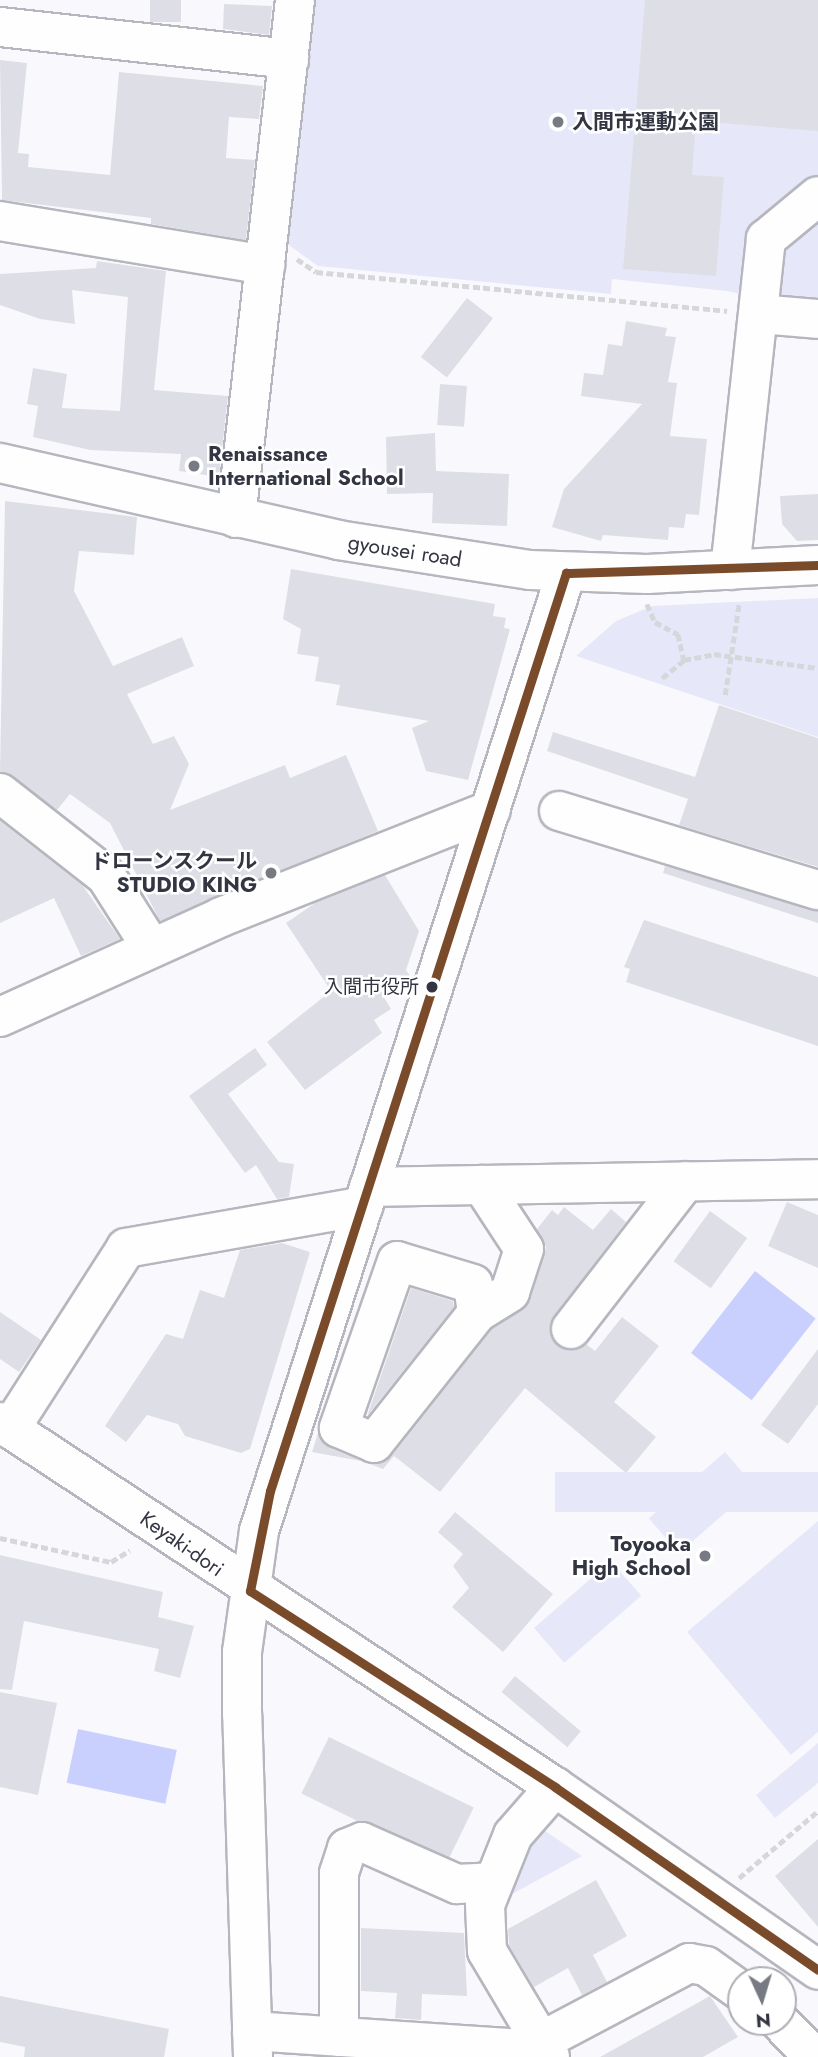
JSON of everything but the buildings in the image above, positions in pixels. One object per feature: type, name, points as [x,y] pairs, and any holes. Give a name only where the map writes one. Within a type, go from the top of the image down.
[{"type":"main road","points":[[236,518],[277,259],[295,0]]},
{"type":"main road","points":[[0,27],[289,58]]},
{"type":"main road","points":[[734,587],[766,239],[818,196]]},
{"type":"main road","points":[[0,221],[277,259]]},
{"type":"main road","points":[[759,314],[818,319]]},
{"type":"main road","name":"gyousei road","points":[[0,463],[236,518],[420,554],[566,573],[734,587],[818,565]]},
{"type":"main road","points":[[566,573],[270,1491],[250,1591],[242,1714],[252,2044],[339,2037],[539,2049],[689,1963],[706,1966],[727,1981]]},
{"type":"main road","points":[[0,793],[106,876],[151,947]]},
{"type":"main road","points":[[0,1017],[151,947],[491,810]]},
{"type":"main road","points":[[559,811],[818,890]]},
{"type":"main road","points":[[5,1426],[126,1248],[366,1196],[482,1185],[818,1179]]},
{"type":"main road","points":[[571,1329],[686,1181]]},
{"type":"main road","points":[[477,1314],[473,1284],[397,1261],[339,1428],[374,1443],[477,1314],[510,1292],[524,1249],[482,1185]]},
{"type":"main road","name":"Keyaki-dori","points":[[5,1426],[250,1591],[555,1787],[818,1969]]},
{"type":"main road","points":[[539,2049],[488,1951],[491,1882],[513,1835],[555,1787]]},
{"type":"main road","points":[[339,2037],[339,1873],[346,1848],[362,1842],[457,1884],[491,1882]]},
{"type":"main road","points":[[793,2036],[812,2056]]},
{"type":"path","points":[[277,259],[316,272],[759,314]]},
{"type":"path","points":[[725,695],[731,655],[734,587]]},
{"type":"path","points":[[645,600],[655,622],[678,634],[684,660]]},
{"type":"path","points":[[662,678],[684,660],[731,655],[818,668]]},
{"type":"path","points":[[0,1538],[111,1562],[130,1550]]},
{"type":"path","points":[[734,1882],[818,1811]]},
{"type":"shaded area","name":"入間市運動公園","points":[[311,0],[818,0],[818,312],[727,291],[612,279],[611,294],[318,266],[286,243]]},
{"type":"shaded area","points":[[818,598],[818,737],[576,656],[616,621],[652,606]]},
{"type":"shaded area","points":[[725,1452],[755,1487],[679,1553],[649,1518]]},
{"type":"shaded area","points":[[555,1472],[818,1472],[818,1512],[555,1512]]},
{"type":"shaded area","points":[[818,1521],[818,1732],[791,1755],[687,1632]]},
{"type":"shaded area","points":[[611,1561],[641,1596],[564,1663],[534,1628]]},
{"type":"shaded area","points":[[818,1743],[818,1783],[775,1818],[756,1795]]},
{"type":"shaded area","points":[[532,1822],[582,1856],[494,1904]]},
{"type":"water","points":[[755,1271],[816,1318],[752,1400],[691,1353]]},
{"type":"water","points":[[78,1729],[177,1750],[165,1804],[67,1783]]},
{"type":"transit line","points":[[566,573],[818,565]]},
{"type":"transit line","points":[[250,1591],[270,1491],[566,573]]},
{"type":"transit line","points":[[250,1591],[555,1787],[818,1970]]},
{"type":"place","name":"入間市運動公園","points":[[558,122]]},
{"type":"place","name":"Renaissance International School","points":[[194,466]]},
{"type":"place","name":"ドローンスクール STUDIO KING","points":[[271,873]]},
{"type":"place","name":"入間市役所","points":[[432,987]]},
{"type":"place","name":"Toyooka High School","points":[[705,1556]]}]
